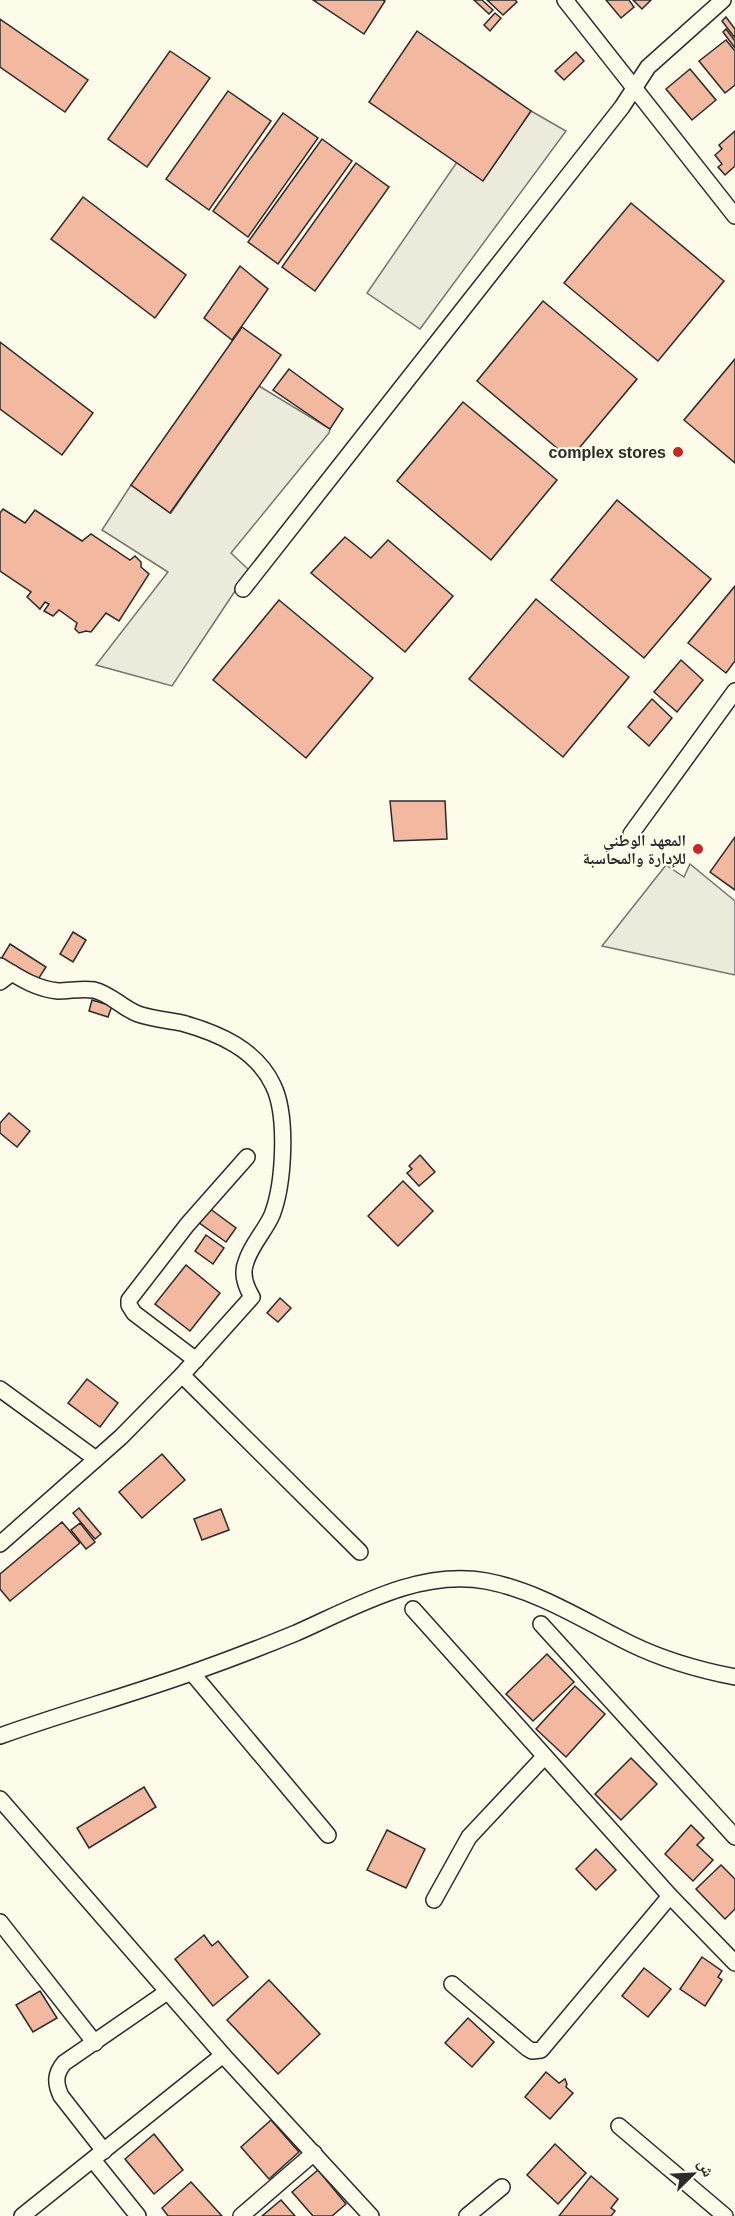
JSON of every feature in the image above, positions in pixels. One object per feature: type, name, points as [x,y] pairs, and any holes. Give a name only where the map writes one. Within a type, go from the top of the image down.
[{"type":"street","points":[[565,0],[735,216]]},
{"type":"street","points":[[243,589],[614,116],[648,67],[723,0]]},
{"type":"street","points":[[630,834],[735,692]]},
{"type":"street","points":[[0,1544],[96,1459],[182,1375],[252,1297],[244,1276],[246,1262],[272,1216],[280,1179],[282,1122],[274,1086],[259,1063],[248,1052],[222,1038],[183,1023],[146,1017],[100,992],[84,989],[48,989],[4,974]]},
{"type":"street","points":[[196,1360],[134,1313],[129,1300],[187,1225],[247,1157]]},
{"type":"street","points":[[182,1375],[360,1552]]},
{"type":"street","points":[[0,1389],[96,1459]]},
{"type":"street","points":[[0,1736],[192,1673],[254,1650],[389,1592],[419,1584],[453,1579],[484,1581],[512,1587],[541,1598],[663,1658],[735,1677]]},
{"type":"street","points":[[413,1609],[670,1896],[735,1963]]},
{"type":"street","points":[[541,1624],[735,1837]]},
{"type":"street","points":[[192,1673],[328,1835]]},
{"type":"street","points":[[434,1900],[469,1837],[543,1756]]},
{"type":"street","points":[[0,1799],[223,2055],[371,2216]]},
{"type":"street","points":[[452,1984],[527,2048],[532,2051],[541,2050],[670,1896]]},
{"type":"street","points":[[0,1922],[95,2043]]},
{"type":"street","points":[[138,2216],[98,2156],[57,2087],[56,2078],[58,2070],[64,2064],[167,1992]]},
{"type":"street","points":[[22,2216],[223,2055]]},
{"type":"street","points":[[619,2126],[725,2216]]},
{"type":"street","points":[[241,2216],[314,2153]]},
{"type":"street","points":[[467,2216],[502,2187]]},
{"type":"shaded area","points":[[531,111],[566,131],[420,329],[367,293],[457,162],[483,180]]},
{"type":"shaded area","points":[[259,386],[330,429],[231,553],[249,570],[172,686],[96,665],[168,572],[102,530],[131,485],[171,513]]},
{"type":"shaded area","points":[[690,864],[735,901],[735,975],[602,946],[666,865],[684,877]]},
{"type":"building","points":[[313,0],[383,0],[385,1],[364,34]]},
{"type":"building","points":[[474,0],[482,0],[493,10],[489,14]]},
{"type":"building","points":[[487,0],[515,0],[517,2],[503,15]]},
{"type":"building","points":[[606,0],[629,0],[634,7],[621,18]]},
{"type":"building","points":[[633,0],[651,0],[642,9]]},
{"type":"building","points":[[495,13],[501,18],[490,31],[484,25]]},
{"type":"building","points":[[726,17],[735,29],[735,38],[722,21]]},
{"type":"building","points":[[0,19],[88,80],[65,112],[0,67]]},
{"type":"building","points":[[726,29],[735,41],[735,48],[723,32]]},
{"type":"building","points":[[417,31],[531,111],[483,181],[369,102]]},
{"type":"building","points":[[726,40],[735,51],[735,85],[725,93],[699,61]]},
{"type":"building","points":[[170,51],[210,78],[147,167],[108,139]]},
{"type":"building","points":[[576,52],[584,61],[564,80],[555,71]]},
{"type":"building","points":[[690,69],[716,100],[692,120],[666,89]]},
{"type":"building","points":[[228,91],[271,121],[209,210],[166,179]]},
{"type":"building","points":[[283,113],[318,138],[248,237],[213,211]]},
{"type":"building","points":[[735,131],[735,166],[725,175],[718,167],[722,164],[715,155],[722,149],[719,145]]},
{"type":"building","points":[[322,139],[352,161],[278,264],[248,242]]},
{"type":"building","points":[[356,163],[389,187],[315,291],[282,267]]},
{"type":"building","points":[[83,197],[186,275],[155,318],[51,239]]},
{"type":"building","points":[[631,203],[724,281],[658,361],[564,283]]},
{"type":"building","points":[[240,266],[268,289],[232,340],[204,318]]},
{"type":"building","points":[[543,301],[637,379],[570,459],[477,381]]},
{"type":"building","points":[[242,327],[281,355],[170,513],[131,485]]},
{"type":"building","points":[[0,342],[93,413],[62,455],[0,409]]},
{"type":"building","points":[[735,359],[735,463],[684,420]]},
{"type":"building","points":[[289,369],[343,409],[330,429],[273,390]]},
{"type":"building","points":[[463,402],[557,480],[491,560],[397,481]]},
{"type":"building","points":[[617,500],[711,579],[644,658],[551,580]]},
{"type":"building","points":[[3,509],[25,523],[35,510],[82,541],[91,534],[130,560],[135,556],[141,562],[141,567],[149,574],[119,621],[106,613],[91,632],[79,633],[75,629],[77,623],[59,610],[53,616],[44,611],[49,604],[45,602],[40,609],[27,597],[31,592],[0,571],[0,513]]},
{"type":"building","points":[[345,537],[371,558],[388,540],[453,596],[405,652],[311,573]]},
{"type":"building","points":[[735,586],[735,661],[726,673],[688,643]]},
{"type":"building","points":[[536,599],[629,677],[563,757],[469,679]]},
{"type":"building","points":[[279,600],[373,678],[306,758],[213,680]]},
{"type":"building","points":[[681,660],[703,680],[677,712],[654,692]]},
{"type":"building","points":[[652,699],[672,718],[649,746],[628,727]]},
{"type":"building","points":[[390,801],[445,801],[447,839],[394,841]]},
{"type":"building","points":[[735,837],[735,890],[710,872]]},
{"type":"building","points":[[73,932],[86,940],[73,962],[60,954]]},
{"type":"building","points":[[10,944],[46,967],[37,981],[1,959]]},
{"type":"building","points":[[92,1000],[112,1006],[108,1017],[89,1011]]},
{"type":"building","points":[[9,1113],[30,1131],[17,1147],[0,1133],[0,1123]]},
{"type":"building","points":[[420,1155],[435,1172],[419,1186],[407,1173],[412,1169],[409,1166]]},
{"type":"building","points":[[403,1181],[433,1211],[398,1246],[368,1216]]},
{"type":"building","points":[[209,1208],[236,1228],[226,1242],[198,1222]]},
{"type":"building","points":[[206,1235],[224,1248],[213,1264],[195,1251]]},
{"type":"building","points":[[186,1265],[220,1293],[190,1331],[155,1304]]},
{"type":"building","points":[[280,1298],[291,1308],[278,1322],[267,1313]]},
{"type":"building","points":[[87,1379],[118,1403],[100,1427],[68,1403]]},
{"type":"building","points":[[162,1454],[185,1480],[142,1518],[119,1492]]},
{"type":"building","points":[[79,1508],[101,1534],[95,1539],[73,1513]]},
{"type":"building","points":[[221,1509],[229,1530],[202,1540],[194,1519]]},
{"type":"building","points":[[62,1522],[80,1543],[10,1601],[0,1589],[0,1574]]},
{"type":"building","points":[[80,1523],[95,1542],[86,1549],[71,1530]]},
{"type":"building","points":[[547,1654],[574,1682],[533,1721],[506,1694]]},
{"type":"building","points":[[575,1686],[605,1714],[566,1757],[536,1729]]},
{"type":"building","points":[[631,1758],[657,1784],[621,1820],[595,1794]]},
{"type":"building","points":[[144,1787],[156,1807],[89,1848],[77,1828]]},
{"type":"building","points":[[691,1825],[704,1838],[697,1845],[713,1860],[693,1881],[665,1854]]},
{"type":"building","points":[[387,1830],[425,1849],[406,1888],[367,1870]]},
{"type":"building","points":[[596,1849],[616,1870],[596,1890],[576,1869]]},
{"type":"building","points":[[721,1865],[735,1879],[735,1909],[725,1919],[696,1889]]},
{"type":"building","points":[[204,1935],[212,1946],[218,1941],[248,1977],[213,2006],[175,1959]]},
{"type":"building","points":[[702,1957],[722,1971],[718,1977],[722,1980],[705,2006],[680,1989]]},
{"type":"building","points":[[644,1968],[671,1989],[648,2017],[622,1996]]},
{"type":"building","points":[[269,1980],[320,2034],[278,2074],[227,2020]]},
{"type":"building","points":[[40,1991],[57,2018],[33,2032],[16,2005]]},
{"type":"building","points":[[468,2018],[494,2042],[472,2067],[445,2043]]},
{"type":"building","points":[[546,2072],[559,2083],[565,2079],[566,2087],[573,2093],[550,2119],[525,2097]]},
{"type":"building","points":[[271,2120],[299,2152],[269,2179],[241,2147]]},
{"type":"building","points":[[154,2134],[183,2170],[154,2194],[125,2159]]},
{"type":"building","points":[[555,2144],[586,2173],[558,2204],[527,2175]]},
{"type":"building","points":[[318,2170],[346,2204],[332,2216],[313,2216],[292,2192]]},
{"type":"building","points":[[591,2176],[618,2199],[611,2208],[615,2211],[611,2216],[559,2216]]},
{"type":"building","points":[[191,2182],[222,2216],[168,2216],[162,2208]]},
{"type":"building","points":[[281,2200],[295,2216],[262,2216]]},
{"type":"place","name":"complex stores","points":[[678,452]]},
{"type":"place","name":"المعهد الوطني للإدارة والمحاسبة","points":[[698,849]]}]
